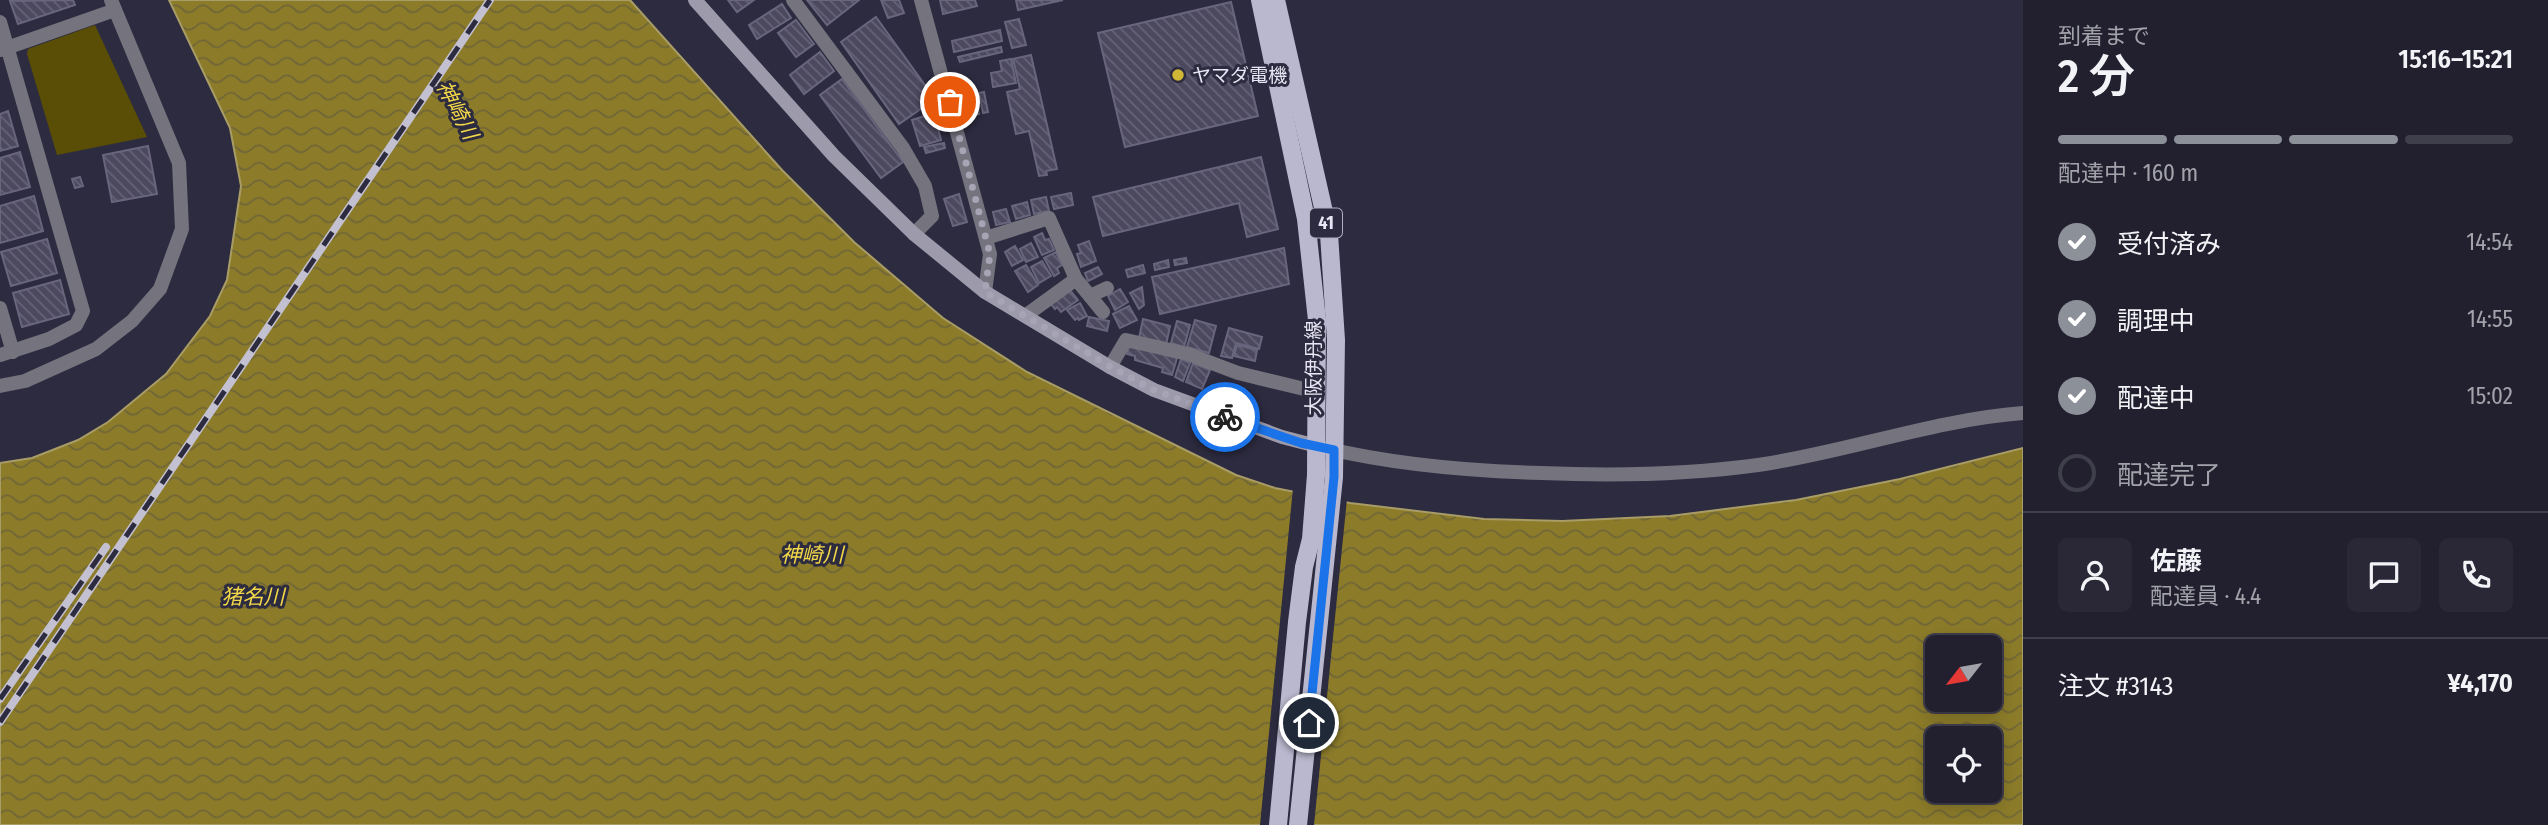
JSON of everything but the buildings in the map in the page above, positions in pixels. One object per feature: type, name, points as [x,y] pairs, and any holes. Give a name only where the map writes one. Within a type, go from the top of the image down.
[{"type":"main road","name":"大阪伊丹線","points":[[1260,0],[1306,219],[1317,320],[1317,391],[1325,452],[1304,566],[1278,825]]},
{"type":"main road","name":"大阪伊丹線","points":[[1276,0],[1329,234],[1336,340],[1325,452],[1298,825]]},
{"type":"street","points":[[695,0],[834,156],[914,234],[985,292],[1154,390],[1325,452],[1436,468],[1606,476],[1662,474],[1759,464],[1938,426],[2023,413]]},
{"type":"street","points":[[793,0],[903,148],[925,186],[932,216],[914,234]]},
{"type":"street","points":[[921,0],[990,254],[985,292]]},
{"type":"street","points":[[0,386],[26,381],[96,349],[132,321],[160,289],[182,229],[179,163],[113,5],[4,49]]},
{"type":"street","points":[[0,22],[4,49],[83,311],[76,325],[49,339],[6,354],[0,308]]},
{"type":"street","points":[[986,238],[1049,218],[1076,279],[1103,312]]},
{"type":"street","points":[[1026,316],[1076,279]]},
{"type":"street","points":[[1090,296],[1107,288]]},
{"type":"street","points":[[1111,367],[1126,340],[1188,354],[1238,373],[1317,391]]},
{"type":"shaded area","points":[[95,25],[147,137],[57,155],[27,54],[28,49]]},
{"type":"water","name":"神崎川","points":[[169,0],[630,0],[782,170],[854,242],[943,318],[1027,372],[1236,475],[1275,488],[1350,503],[1484,519],[1562,521],[1670,516],[1796,500],[1900,479],[2023,448],[2023,825],[0,825],[0,463],[32,458],[78,440],[108,422],[166,374],[210,316],[227,280],[241,186],[230,128]]},
{"type":"pier","points":[[1293,488],[1347,499],[1314,825],[1260,825]]},
{"type":"railway","points":[[0,722],[490,0]]},
{"type":"railway","points":[[0,699],[106,547]]},
{"type":"way so far","points":[[950,102],[990,254],[985,292],[1154,390],[1225,417]]},
{"type":"place","name":"ヤマダ電機","points":[[1178,75]]},
{"type":"route","points":[[1225,417],[1301,443],[1334,450],[1334,477],[1309,723]]},
{"type":"water label","name":"猪名川","points":[[253,597]]}]
